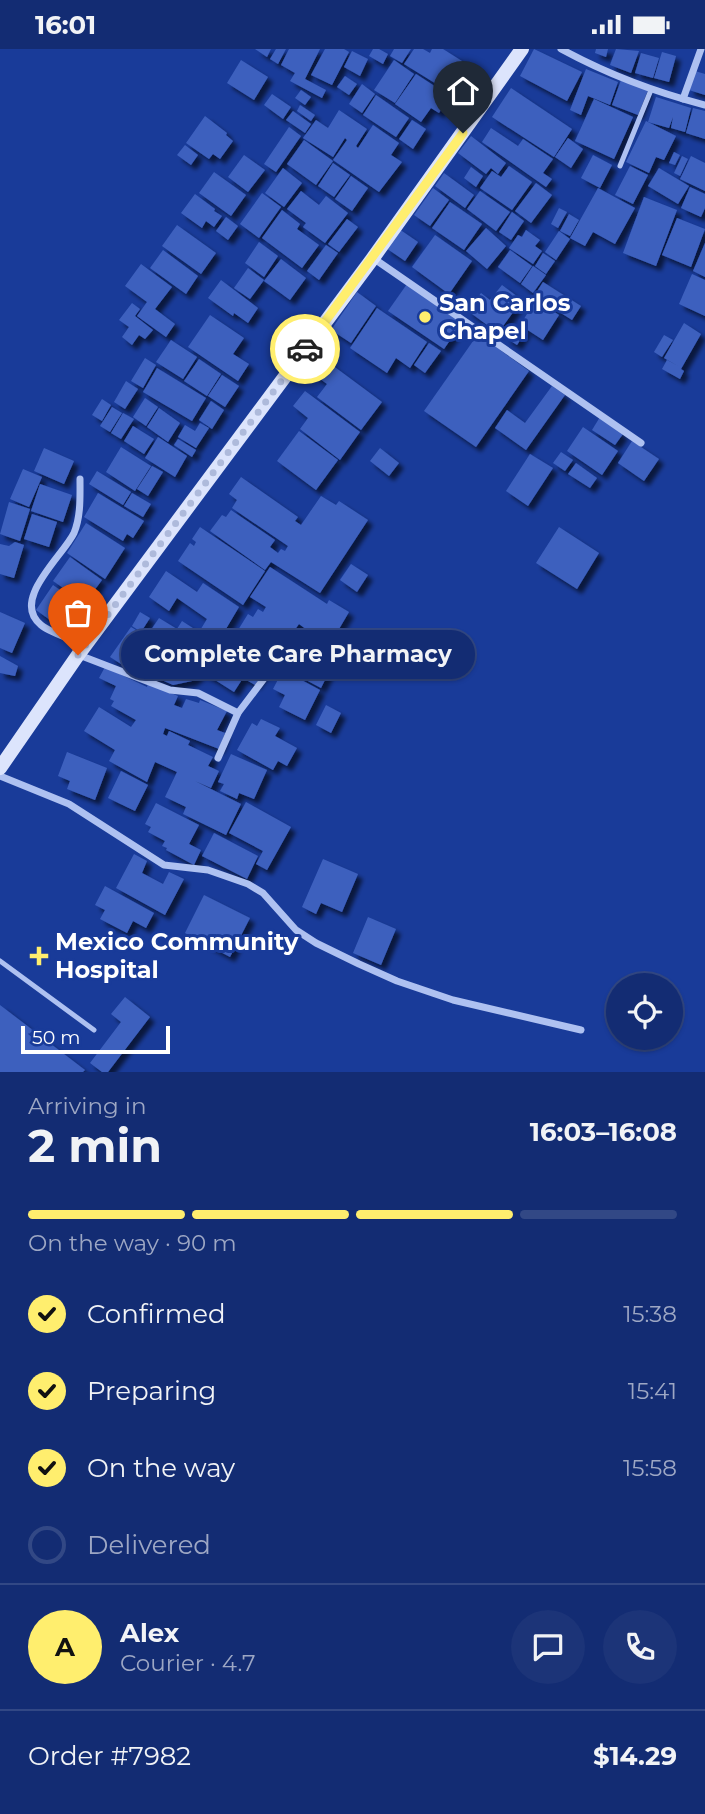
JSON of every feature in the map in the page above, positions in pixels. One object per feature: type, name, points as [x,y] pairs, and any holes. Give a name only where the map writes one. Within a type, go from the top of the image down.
[{"type":"main road","points":[[0,768],[82,650],[373,258],[522,49]]},
{"type":"street","points":[[561,49],[601,71],[651,90],[705,105]]},
{"type":"street","points":[[683,99],[701,49]]},
{"type":"street","points":[[373,258],[641,443]]},
{"type":"street","points":[[80,479],[79,516],[74,532],[46,570],[30,603],[31,611],[41,626],[82,650],[170,690],[198,693],[238,713]]},
{"type":"street","points":[[218,758],[238,713],[291,643]]},
{"type":"street","points":[[0,776],[69,804],[164,865],[208,870],[248,884],[263,893],[296,930],[359,964],[453,1000],[581,1030]]},
{"type":"lane","points":[[620,166],[651,90]]},
{"type":"lane","points":[[0,961],[94,1030]]},
{"type":"building","points":[[255,49],[271,49],[267,57]]},
{"type":"building","points":[[276,49],[286,49],[278,64],[270,59]]},
{"type":"building","points":[[289,49],[320,49],[305,79],[326,90],[322,98],[290,81],[295,73],[281,65]]},
{"type":"building","points":[[325,49],[344,49],[349,52],[332,85],[311,75]]},
{"type":"building","points":[[373,49],[388,54],[383,64],[369,56]]},
{"type":"building","points":[[394,49],[411,49],[402,63],[390,56]]},
{"type":"building","points":[[414,49],[423,49],[430,53],[432,49],[443,49],[473,68],[468,76],[450,65],[438,85],[404,64]]},
{"type":"building","points":[[534,49],[582,72],[567,101],[520,76]]},
{"type":"building","points":[[596,49],[608,49],[606,57],[595,53]]},
{"type":"building","points":[[616,49],[639,51],[631,73],[610,65]]},
{"type":"building","points":[[352,51],[368,59],[360,76],[344,67]]},
{"type":"building","points":[[662,52],[676,56],[669,82],[654,78]]},
{"type":"building","points":[[641,53],[659,58],[653,78],[635,73]]},
{"type":"building","points":[[241,60],[268,77],[254,100],[227,83]]},
{"type":"building","points":[[394,60],[414,74],[395,103],[374,90]]},
{"type":"building","points":[[586,69],[618,82],[610,105],[588,96],[581,115],[570,110]]},
{"type":"building","points":[[695,71],[705,74],[705,95],[689,90]]},
{"type":"building","points":[[416,74],[450,96],[439,113],[431,108],[421,122],[395,104]]},
{"type":"building","points":[[449,74],[456,80],[447,92],[439,87]]},
{"type":"building","points":[[345,76],[357,84],[349,95],[337,87]]},
{"type":"building","points":[[621,80],[648,90],[638,115],[612,105]]},
{"type":"building","points":[[362,84],[375,94],[362,113],[349,104]]},
{"type":"building","points":[[511,88],[572,129],[554,157],[492,117]]},
{"type":"building","points":[[301,90],[311,97],[305,105],[295,98]]},
{"type":"building","points":[[272,94],[291,107],[283,119],[264,105]]},
{"type":"building","points":[[376,95],[409,118],[396,137],[363,115]]},
{"type":"building","points":[[656,97],[691,108],[685,132],[671,128],[673,117],[669,128],[648,122]]},
{"type":"building","points":[[594,99],[633,117],[614,159],[575,141]]},
{"type":"building","points":[[300,105],[315,115],[311,121],[297,111]]},
{"type":"building","points":[[693,108],[705,111],[705,139],[686,133]]},
{"type":"building","points":[[339,110],[367,129],[356,146],[358,148],[373,125],[399,143],[391,155],[402,162],[379,192],[333,160],[347,140],[345,138],[333,157],[303,138],[316,120],[328,128]]},
{"type":"building","points":[[293,111],[311,124],[305,133],[286,120]]},
{"type":"building","points":[[205,116],[233,141],[220,159],[213,154],[209,159],[186,143]]},
{"type":"building","points":[[412,120],[426,129],[413,149],[399,139]]},
{"type":"building","points":[[646,121],[676,136],[664,160],[656,157],[649,173],[626,162]]},
{"type":"building","points":[[289,127],[301,136],[276,172],[264,164]]},
{"type":"building","points":[[491,128],[518,146],[523,139],[553,159],[543,173],[552,179],[546,187],[482,142]]},
{"type":"building","points":[[471,136],[506,163],[498,174],[491,168],[486,174],[458,153]]},
{"type":"building","points":[[568,138],[583,149],[571,168],[555,157]]},
{"type":"building","points":[[304,140],[333,161],[316,185],[287,164]]},
{"type":"building","points":[[185,145],[198,155],[191,165],[177,155]]},
{"type":"building","points":[[674,152],[680,155],[675,165],[669,163]]},
{"type":"building","points":[[244,155],[265,170],[248,192],[228,177]]},
{"type":"building","points":[[593,155],[612,165],[600,188],[581,178]]},
{"type":"building","points":[[682,156],[688,159],[680,176],[674,173]]},
{"type":"building","points":[[691,156],[705,163],[705,191],[680,179]]},
{"type":"building","points":[[333,163],[350,175],[334,197],[318,186]]},
{"type":"building","points":[[509,166],[532,182],[512,210],[480,188],[492,171],[501,177]]},
{"type":"building","points":[[630,166],[648,175],[633,204],[615,195]]},
{"type":"building","points":[[471,167],[483,176],[476,187],[464,178]]},
{"type":"building","points":[[283,168],[302,183],[284,207],[265,193]]},
{"type":"building","points":[[659,168],[689,186],[678,204],[648,186]]},
{"type":"building","points":[[214,172],[246,195],[231,216],[199,193]]},
{"type":"building","points":[[444,173],[474,195],[465,208],[435,186]]},
{"type":"building","points":[[351,176],[368,188],[352,211],[335,199]]},
{"type":"building","points":[[536,183],[552,195],[531,223],[515,211]]},
{"type":"building","points":[[690,187],[705,194],[705,208],[701,217],[681,208]]},
{"type":"building","points":[[433,188],[449,200],[430,226],[414,215]]},
{"type":"building","points":[[598,188],[635,208],[615,244],[593,232],[585,246],[570,238]]},
{"type":"building","points":[[301,191],[319,205],[326,196],[348,213],[325,243],[303,227],[306,223],[287,209]]},
{"type":"building","points":[[480,191],[510,212],[496,231],[467,209]]},
{"type":"building","points":[[262,193],[281,207],[259,238],[240,224]]},
{"type":"building","points":[[195,194],[222,216],[214,227],[206,221],[202,228],[181,213]]},
{"type":"building","points":[[644,197],[677,210],[656,266],[623,253]]},
{"type":"building","points":[[450,202],[482,224],[464,250],[432,228]]},
{"type":"building","points":[[559,208],[567,212],[558,228],[551,224]]},
{"type":"building","points":[[282,210],[300,224],[297,229],[319,245],[302,268],[262,238]]},
{"type":"building","points":[[512,212],[524,221],[511,240],[499,232]]},
{"type":"building","points":[[569,214],[579,220],[570,236],[560,231]]},
{"type":"building","points":[[226,217],[238,226],[228,240],[216,231]]},
{"type":"building","points":[[677,218],[705,229],[691,267],[662,255]]},
{"type":"building","points":[[347,219],[358,227],[339,252],[328,244]]},
{"type":"building","points":[[177,225],[216,253],[201,274],[162,246]]},
{"type":"building","points":[[486,228],[506,246],[487,269],[466,251]]},
{"type":"building","points":[[399,229],[418,242],[405,261],[386,248]]},
{"type":"building","points":[[526,230],[540,240],[535,246],[542,251],[533,264],[509,248],[518,235],[522,237]]},
{"type":"building","points":[[559,231],[570,239],[556,260],[545,252]]},
{"type":"building","points":[[435,235],[472,261],[449,294],[412,267]]},
{"type":"building","points":[[259,242],[278,256],[264,277],[245,263]]},
{"type":"building","points":[[705,243],[705,277],[693,271]]},
{"type":"building","points":[[326,245],[338,253],[319,280],[307,271]]},
{"type":"building","points":[[163,250],[198,276],[186,294],[150,268]]},
{"type":"building","points":[[510,250],[532,266],[520,283],[498,267]]},
{"type":"building","points":[[543,253],[555,261],[546,274],[535,266]]},
{"type":"building","points":[[281,259],[306,278],[290,300],[264,281]]},
{"type":"building","points":[[141,264],[172,287],[155,309],[175,324],[166,337],[137,316],[147,302],[125,286]]},
{"type":"building","points":[[533,266],[546,275],[533,293],[521,284]]},
{"type":"building","points":[[248,268],[264,280],[250,299],[234,288]]},
{"type":"building","points":[[692,274],[705,280],[705,316],[679,304]]},
{"type":"building","points":[[221,280],[258,308],[248,323],[208,298]]},
{"type":"building","points":[[543,282],[581,306],[572,320],[534,296]]},
{"type":"building","name":"San Carlos Chapel","points":[[407,284],[462,323],[444,349],[388,311]]},
{"type":"building","points":[[502,285],[522,300],[498,333],[468,311],[481,293],[490,300]]},
{"type":"building","points":[[357,292],[376,306],[351,343],[331,330]]},
{"type":"building","points":[[536,300],[559,315],[543,340],[520,325]]},
{"type":"building","points":[[132,303],[140,309],[135,316],[153,330],[145,339],[139,335],[132,345],[122,337],[129,327],[119,320]]},
{"type":"building","points":[[377,308],[427,342],[410,368],[396,358],[387,373],[350,348]]},
{"type":"building","points":[[210,315],[244,338],[233,354],[249,364],[238,381],[188,347]]},
{"type":"building","points":[[684,323],[701,334],[681,369],[684,371],[680,379],[662,369],[667,360],[678,366],[664,358]]},
{"type":"building","points":[[515,324],[526,331],[517,345],[506,338]]},
{"type":"building","points":[[478,334],[529,371],[476,447],[424,411]]},
{"type":"building","points":[[664,335],[673,340],[662,357],[654,352]]},
{"type":"building","points":[[171,340],[197,357],[183,379],[156,362]]},
{"type":"building","points":[[429,343],[441,351],[425,373],[414,365]]},
{"type":"building","points":[[145,358],[156,365],[143,388],[131,381]]},
{"type":"building","points":[[199,359],[221,374],[207,396],[184,381]]},
{"type":"building","points":[[324,359],[382,402],[361,430],[317,397],[327,384],[313,374]]},
{"type":"building","points":[[157,368],[206,398],[192,421],[143,392]]},
{"type":"building","points":[[222,375],[239,386],[225,407],[208,396]]},
{"type":"building","points":[[126,381],[138,389],[125,409],[114,402]]},
{"type":"building","points":[[552,386],[565,395],[526,450],[495,428],[507,410],[525,423]]},
{"type":"building","points":[[305,391],[360,432],[340,460],[300,429],[308,418],[293,406]]},
{"type":"building","points":[[145,398],[158,407],[146,426],[133,417]]},
{"type":"building","points":[[102,399],[111,405],[102,421],[92,415]]},
{"type":"building","points":[[211,401],[224,410],[212,429],[199,420]]},
{"type":"building","points":[[112,407],[122,413],[110,432],[100,426]]},
{"type":"building","points":[[159,408],[180,423],[168,442],[147,427]]},
{"type":"building","points":[[123,413],[134,419],[121,439],[111,433]]},
{"type":"building","points":[[600,417],[623,434],[615,445],[592,430]]},
{"type":"building","points":[[200,423],[209,428],[196,448],[178,437],[185,425],[195,431]]},
{"type":"building","points":[[133,426],[154,439],[144,454],[124,441]]},
{"type":"building","points":[[583,427],[618,451],[602,475],[567,451]]},
{"type":"building","points":[[299,431],[338,460],[316,490],[277,461]]},
{"type":"building","points":[[158,437],[187,456],[175,477],[145,458]]},
{"type":"building","points":[[178,439],[196,450],[192,457],[174,445]]},
{"type":"building","points":[[632,441],[659,459],[644,481],[618,463]]},
{"type":"building","points":[[121,447],[151,466],[135,491],[106,472]]},
{"type":"building","points":[[44,448],[74,461],[64,484],[34,471]]},
{"type":"building","points":[[380,448],[399,463],[389,476],[370,461]]},
{"type":"building","points":[[561,452],[573,460],[565,471],[553,463]]},
{"type":"building","points":[[530,454],[553,468],[528,506],[506,491]]},
{"type":"building","points":[[576,463],[597,478],[590,488],[568,474]]},
{"type":"building","points":[[152,466],[163,472],[148,496],[137,489]]},
{"type":"building","points":[[23,469],[42,477],[29,507],[10,499]]},
{"type":"building","points":[[97,471],[131,492],[123,505],[89,484]]},
{"type":"building","points":[[241,477],[298,517],[295,521],[301,525],[321,496],[336,505],[339,501],[368,520],[320,593],[271,562],[265,570],[210,531],[222,515],[226,517],[231,510],[275,540],[270,547],[278,553],[281,549],[285,551],[288,546],[232,508],[237,500],[229,494]]},
{"type":"building","points":[[40,484],[72,495],[63,522],[31,511]]},
{"type":"building","points":[[98,493],[144,521],[133,538],[127,534],[123,541],[84,517]]},
{"type":"building","points":[[132,493],[151,504],[143,517],[124,506]]},
{"type":"building","points":[[9,502],[30,509],[20,541],[0,534]]},
{"type":"building","points":[[32,514],[57,522],[49,547],[24,539]]},
{"type":"building","points":[[86,523],[125,548],[105,579],[67,553]]},
{"type":"building","points":[[200,527],[265,571],[243,605],[178,561],[190,543],[194,546],[196,542],[192,539]]},
{"type":"building","points":[[559,527],[599,553],[577,589],[536,563]]},
{"type":"building","points":[[15,542],[24,545],[14,578],[0,574],[0,544],[9,546]]},
{"type":"building","points":[[70,557],[102,580],[85,603],[53,581]]},
{"type":"building","points":[[351,564],[368,575],[357,592],[340,580]]},
{"type":"building","points":[[270,567],[327,604],[329,600],[349,612],[329,646],[299,624],[255,685],[243,678],[234,692],[204,673],[218,650],[221,652],[225,647],[234,652],[237,647],[230,643],[248,614],[253,617],[258,609],[263,612],[266,607],[250,597]]},
{"type":"building","points":[[166,571],[197,592],[203,583],[239,607],[198,676],[192,681],[173,685],[133,669],[132,671],[110,657],[131,627],[141,633],[132,646],[135,647],[139,639],[143,642],[159,618],[177,629],[182,621],[199,632],[207,619],[177,598],[169,611],[149,597]]},
{"type":"building","points":[[53,585],[81,605],[64,630],[36,610]]},
{"type":"building","points":[[0,612],[25,623],[12,653],[0,648]]},
{"type":"building","points":[[140,612],[150,618],[141,632],[132,626]]},
{"type":"building","points":[[299,640],[316,651],[318,648],[334,662],[321,688],[289,671],[294,662],[287,659]]},
{"type":"building","points":[[0,656],[18,666],[15,676],[0,673]]},
{"type":"building","points":[[105,667],[147,687],[148,683],[178,696],[174,705],[182,708],[186,699],[199,703],[200,700],[227,711],[217,730],[225,733],[219,749],[165,728],[163,734],[167,736],[169,731],[190,741],[188,745],[213,757],[208,766],[219,771],[211,788],[195,781],[241,804],[226,835],[183,814],[186,807],[165,797],[177,772],[155,762],[147,782],[109,761],[115,750],[84,731],[99,707],[131,727],[136,720],[111,706],[114,701],[110,699],[116,686],[99,678]]},
{"type":"building","points":[[283,670],[320,690],[305,720],[279,707],[285,695],[273,689]]},
{"type":"building","points":[[326,705],[341,713],[331,733],[316,725]]},
{"type":"building","points":[[261,719],[280,728],[275,736],[297,748],[287,766],[278,761],[273,770],[237,750],[252,723],[257,726]]},
{"type":"building","points":[[67,752],[107,768],[95,800],[67,789],[70,781],[58,776]]},
{"type":"building","points":[[231,754],[267,770],[254,799],[239,793],[237,799],[220,791],[224,784],[218,782]]},
{"type":"building","points":[[121,771],[148,785],[135,811],[108,798]]},
{"type":"building","points":[[246,802],[291,827],[267,870],[256,864],[263,851],[229,833]]},
{"type":"building","points":[[156,803],[199,825],[189,844],[201,850],[194,865],[166,850],[167,848],[162,846],[165,841],[148,832],[151,827],[145,824]]},
{"type":"building","points":[[214,833],[258,856],[247,879],[202,856]]},
{"type":"building","points":[[134,854],[147,861],[142,873],[163,884],[169,872],[184,879],[165,915],[116,888]]},
{"type":"building","points":[[323,859],[358,874],[342,912],[321,903],[316,914],[302,907]]},
{"type":"building","points":[[105,886],[154,913],[146,928],[133,921],[127,933],[100,919],[105,910],[95,905]]},
{"type":"building","points":[[204,895],[250,918],[230,957],[185,933]]},
{"type":"building","points":[[368,917],[396,929],[381,965],[353,953]]},
{"type":"building","points":[[125,997],[150,1017],[108,1072],[102,1072],[90,1063],[121,1022],[111,1014]]},
{"type":"building","points":[[0,1005],[85,1070],[0,1072]]},
{"type":"way so far","points":[[78,655],[305,349]]},
{"type":"place","name":"San Carlos Chapel","points":[[425,317]]},
{"type":"place","name":"Complete Care Pharmacy","points":[[78,655]]},
{"type":"place","name":"Mexico Community Hospital","points":[[39,956]]},
{"type":"route","points":[[305,349],[463,133]]}]
